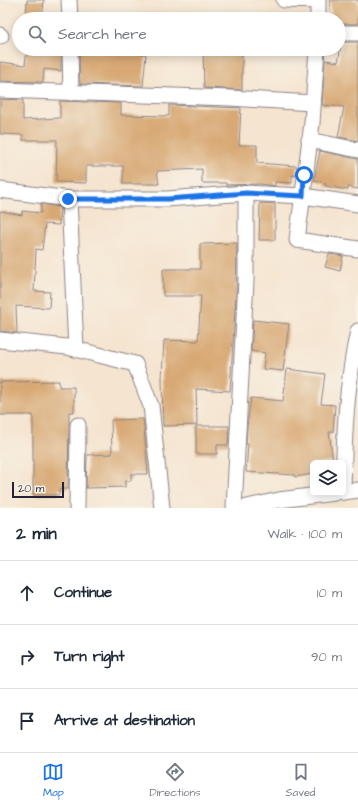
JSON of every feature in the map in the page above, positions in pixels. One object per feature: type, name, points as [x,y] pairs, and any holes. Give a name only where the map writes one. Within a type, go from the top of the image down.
[{"type":"street","points":[[69,0],[70,12]]},
{"type":"street","points":[[284,0],[318,1],[318,12]]},
{"type":"street","points":[[346,33],[358,33]]},
{"type":"street","points":[[70,56],[71,93]]},
{"type":"street","points":[[316,56],[310,140],[296,240],[358,249]]},
{"type":"street","points":[[0,90],[230,98],[313,103]]},
{"type":"street","points":[[310,140],[358,150]]},
{"type":"street","points":[[0,190],[68,199],[168,199],[246,193],[303,196],[358,204]]},
{"type":"street","points":[[234,508],[246,280],[246,193]]},
{"type":"street","points":[[68,199],[76,349]]},
{"type":"street","points":[[343,460],[347,385],[358,331]]},
{"type":"street","points":[[0,340],[76,349],[135,364],[151,406],[156,435],[162,508]]},
{"type":"street","points":[[77,508],[78,425]]},
{"type":"street","points":[[346,492],[358,490]]},
{"type":"street","points":[[243,508],[280,500],[311,496]]},
{"type":"building","points":[[27,0],[44,0],[43,12],[26,12]]},
{"type":"building","points":[[330,0],[358,0],[358,24],[346,24],[346,12],[331,12]]},
{"type":"building","points":[[346,42],[358,42],[358,141],[338,137],[344,107],[322,105],[325,60],[338,62],[339,56],[346,56]]},
{"type":"building","points":[[26,56],[61,56],[61,71],[44,69],[43,82],[0,81],[0,62],[25,65]]},
{"type":"building","points":[[79,56],[146,56],[143,86],[80,84]]},
{"type":"building","points":[[203,56],[242,56],[242,90],[204,88]]},
{"type":"building","points":[[0,99],[23,100],[23,120],[60,118],[60,101],[121,103],[121,115],[169,116],[169,105],[241,108],[239,145],[257,145],[257,163],[297,166],[296,176],[292,175],[292,183],[275,182],[275,186],[260,184],[226,185],[226,183],[202,183],[202,169],[157,171],[159,184],[123,184],[123,166],[86,166],[86,183],[56,182],[57,140],[23,140],[23,135],[0,134]]},
{"type":"building","points":[[320,151],[358,159],[358,189],[348,187],[348,190],[325,186],[325,183],[314,180]]},
{"type":"building","points":[[260,203],[275,204],[275,240],[259,240]]},
{"type":"building","points":[[41,204],[60,207],[59,225],[45,224],[42,250],[36,249],[34,291],[50,292],[49,308],[16,306],[17,333],[0,331],[0,211],[22,215],[22,211],[41,213]]},
{"type":"building","points":[[237,243],[236,294],[230,391],[196,389],[197,425],[163,426],[162,377],[164,340],[198,341],[201,296],[163,296],[163,269],[200,269],[200,244]]},
{"type":"building","points":[[329,254],[343,256],[340,271],[325,267]]},
{"type":"building","points":[[253,320],[289,324],[283,371],[263,369],[265,353],[251,351]]},
{"type":"building","points":[[287,369],[325,374],[321,404],[335,405],[333,432],[329,432],[333,460],[310,460],[310,474],[295,477],[295,475],[246,472],[248,444],[246,444],[247,426],[251,398],[283,401]]},
{"type":"building","points":[[59,381],[59,387],[74,387],[74,412],[69,412],[68,489],[59,489],[59,495],[33,495],[33,415],[0,415],[0,382]]},
{"type":"building","points":[[143,419],[148,474],[131,474],[131,481],[125,481],[125,487],[86,488],[87,455],[112,454],[111,420]]},
{"type":"building","points":[[196,426],[229,426],[228,445],[217,445],[217,454],[196,454]]},
{"type":"route","points":[[68,199],[168,199],[246,193],[303,196],[304,175]]}]
